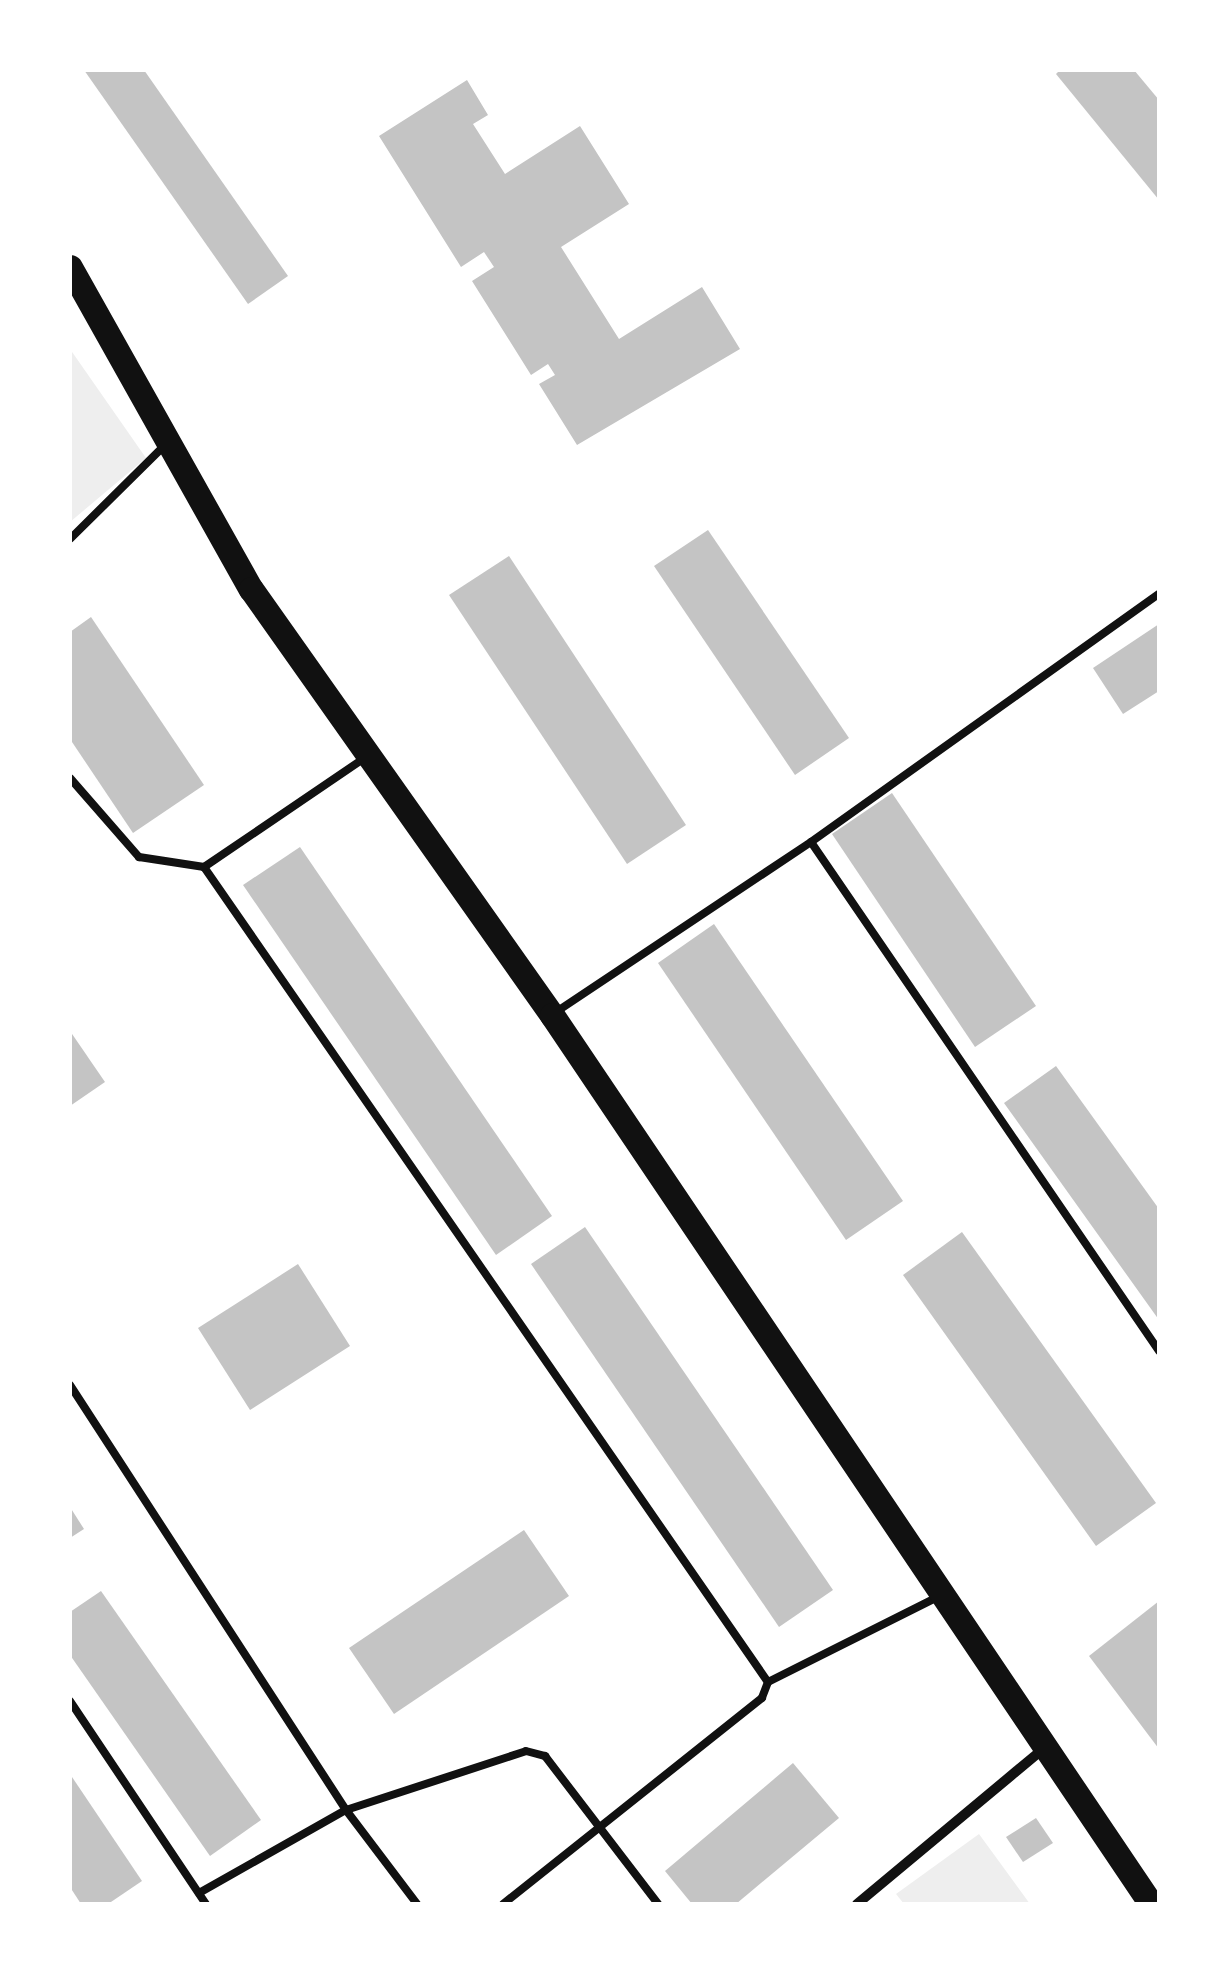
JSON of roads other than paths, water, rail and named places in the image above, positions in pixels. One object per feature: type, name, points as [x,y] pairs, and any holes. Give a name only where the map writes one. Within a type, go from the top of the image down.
[{"type":"main road","points":[[70,268],[165,446],[251,588],[372,753],[552,1015],[1042,1750],[1151,1904]]},
{"type":"street","points":[[857,1904],[1042,1750]]},
{"type":"lane","points":[[70,539],[165,446]]},
{"type":"lane","points":[[552,1015],[810,842],[1159,594]]},
{"type":"lane","points":[[70,778],[139,857],[204,867],[372,753]]},
{"type":"lane","points":[[70,796],[77,788]]},
{"type":"lane","points":[[810,842],[1159,1352]]},
{"type":"lane","points":[[204,867],[768,1682]]},
{"type":"lane","points":[[70,1385],[346,1810],[417,1904]]},
{"type":"lane","points":[[503,1904],[601,1822],[762,1698],[768,1682],[939,1597]]},
{"type":"lane","points":[[70,1701],[206,1904]]},
{"type":"lane","points":[[198,1894],[346,1810],[526,1751],[546,1756],[601,1822],[658,1904]]}]
